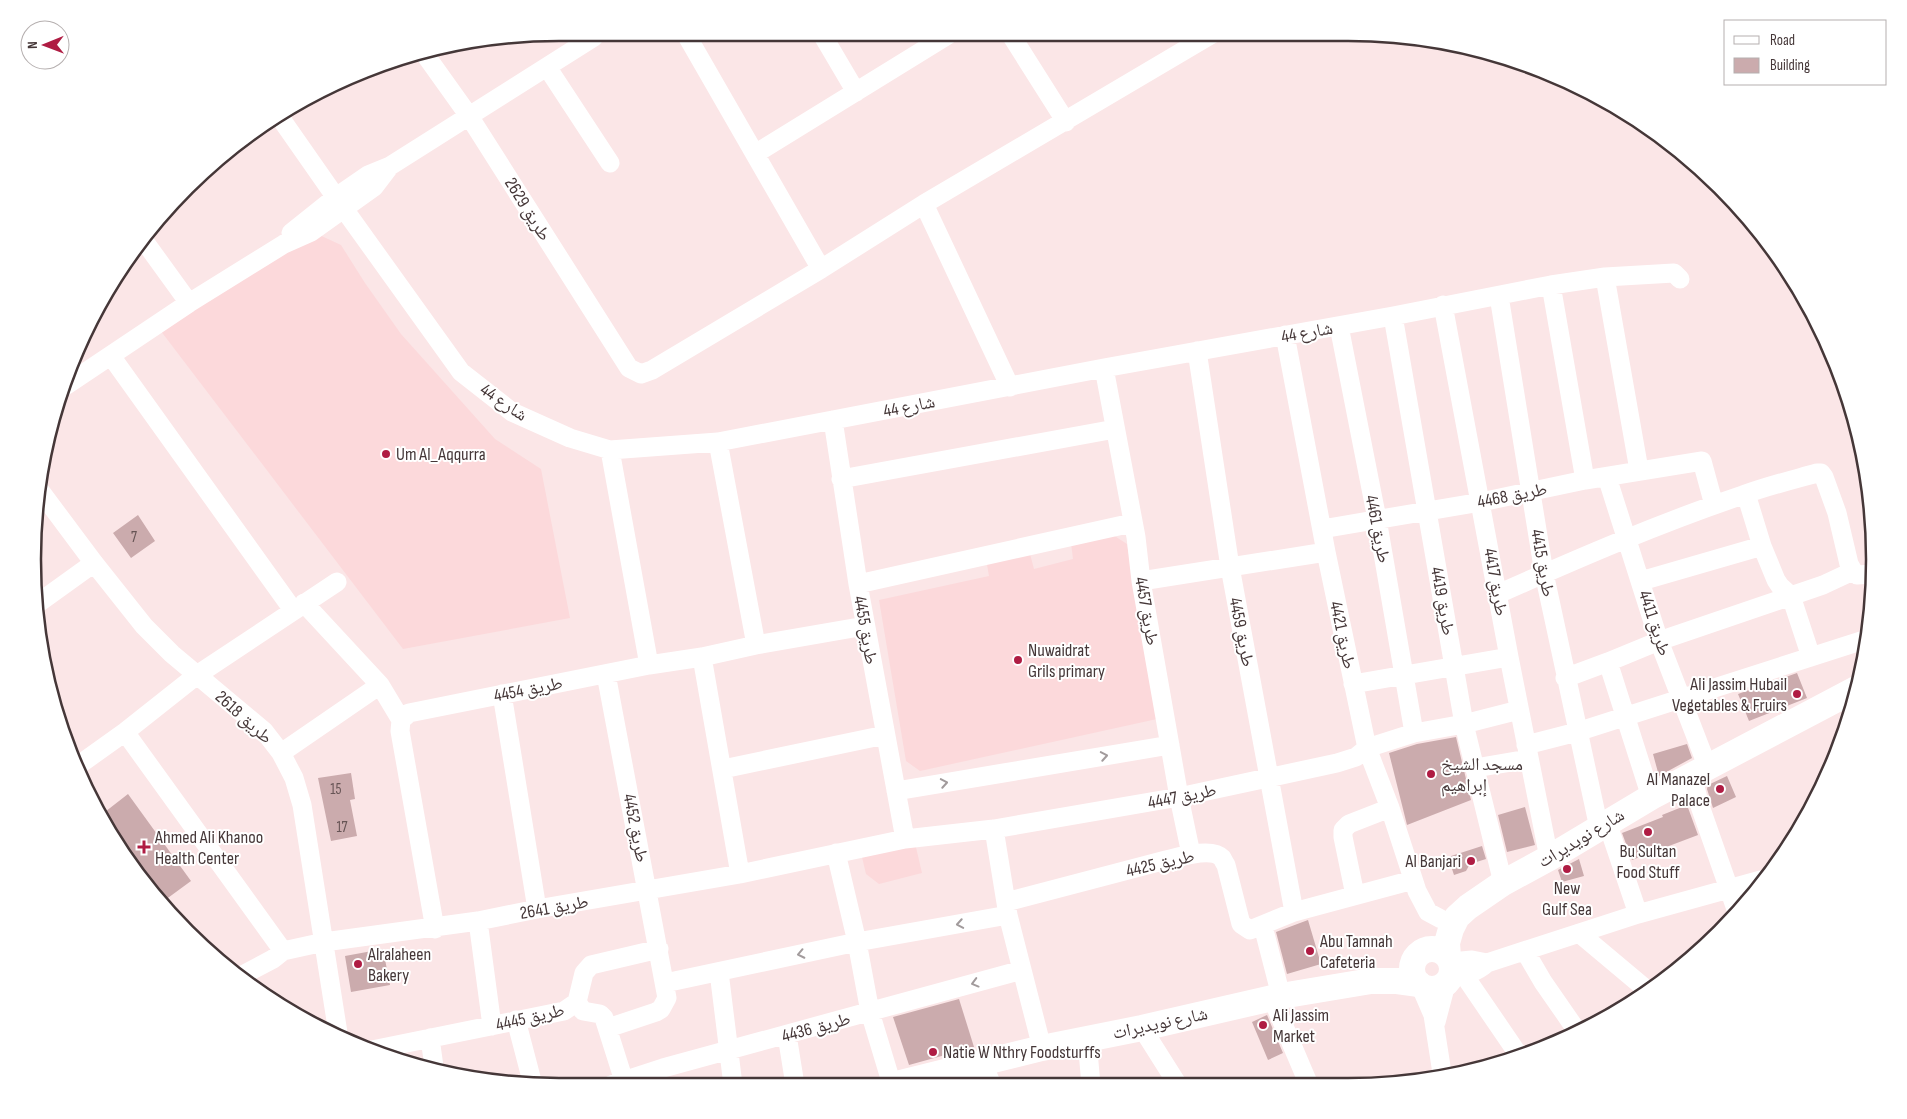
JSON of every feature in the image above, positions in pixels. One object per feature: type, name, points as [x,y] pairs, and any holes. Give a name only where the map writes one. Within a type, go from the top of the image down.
[{"type":"street","points":[[74,380],[189,303],[284,244],[294,230],[340,203],[375,171],[390,166],[588,41]]},
{"type":"street","points":[[690,41],[821,269],[924,204],[1066,122],[1200,41]]},
{"type":"street","points":[[826,41],[856,92]]},
{"type":"street","points":[[755,154],[938,41]]},
{"type":"street","points":[[1015,41],[1066,122]]},
{"type":"street","name":"طريق 2629","points":[[428,58],[469,116],[629,368],[641,374],[652,370],[821,269]]},
{"type":"street","points":[[547,67],[610,163]]},
{"type":"street","name":"شارع 44","points":[[284,121],[461,372],[512,412],[570,438],[610,450],[718,442],[1552,285],[1605,277],[1664,272],[1674,273],[1680,279]]},
{"type":"street","points":[[924,204],[1010,387]]},
{"type":"street","points":[[147,245],[189,303]]},
{"type":"street","points":[[1605,277],[1640,470]]},
{"type":"street","points":[[1552,285],[1585,480]]},
{"type":"street","name":"طريق 4415","points":[[1499,296],[1544,573],[1577,732],[1603,825],[1638,914]]},
{"type":"street","name":"طريق 4417","points":[[1443,305],[1549,858]]},
{"type":"street","name":"طريق 4419","points":[[1393,316],[1464,724],[1503,883]]},
{"type":"street","name":"طريق 4461","points":[[1339,326],[1377,519],[1414,733]]},
{"type":"street","name":"طريق 4421","points":[[1285,335],[1326,552],[1367,748],[1390,808],[1417,891],[1428,912],[1441,919]]},
{"type":"street","name":"طريق 4459","points":[[1197,351],[1230,567],[1294,912]]},
{"type":"street","points":[[111,356],[298,606],[380,685],[401,720],[400,731],[435,929]]},
{"type":"street","name":"طريق 4457","points":[[1104,368],[1132,524],[1136,537],[1141,581],[1179,797],[1191,854]]},
{"type":"street","name":"طريق 4455","points":[[833,420],[865,626],[905,839]]},
{"type":"street","points":[[842,479],[1115,429]]},
{"type":"street","points":[[718,442],[756,645]]},
{"type":"street","points":[[610,450],[649,665]]},
{"type":"street","name":"طريق 4468","points":[[1322,529],[1481,502],[1640,470],[1702,461],[1714,505]]},
{"type":"street","points":[[1498,594],[1544,573],[1714,505],[1821,473],[1837,513],[1844,548],[1852,571],[1857,574],[1866,574]]},
{"type":"street","name":"طريق 4411","points":[[1607,477],[1659,640],[1681,698],[1700,772],[1700,806],[1734,904]]},
{"type":"street","points":[[1746,494],[1762,546],[1776,580],[1791,596],[1811,657]]},
{"type":"street","name":"طريق 2618","points":[[45,498],[144,626],[197,675],[264,731],[281,753],[294,778],[302,805],[337,1027]]},
{"type":"street","points":[[858,584],[1132,524]]},
{"type":"street","points":[[1641,581],[1762,546]]},
{"type":"street","points":[[1141,581],[1326,552]]},
{"type":"street","points":[[43,600],[94,563]]},
{"type":"street","points":[[1565,678],[1659,640],[1791,596],[1852,571]]},
{"type":"street","points":[[83,762],[125,732],[197,675],[298,606],[337,582]]},
{"type":"street","name":"طريق 4454","points":[[401,720],[409,713],[502,694],[865,626]]},
{"type":"street","points":[[1475,768],[1528,752],[1577,732],[1859,642]]},
{"type":"street","points":[[1354,684],[1509,657]]},
{"type":"street","points":[[702,658],[740,874]]},
{"type":"street","points":[[1608,662],[1651,797]]},
{"type":"street","name":"طريق 4452","points":[[606,674],[668,998],[661,1009],[656,1012],[608,1028]]},
{"type":"street","points":[[281,753],[380,685]]},
{"type":"street","name":"شارع نويديرات","points":[[952,1078],[987,1074],[1042,1048],[1087,1040],[1277,997],[1443,966],[1451,929],[1457,917],[1468,907],[1503,883],[1651,797],[1848,693]]},
{"type":"street","points":[[502,694],[537,909]]},
{"type":"street","name":"طريق 4447","points":[[836,853],[905,839],[994,829],[1179,797],[1336,764],[1356,757],[1367,748],[1414,733],[1464,724],[1520,710]]},
{"type":"street","points":[[125,732],[278,955]]},
{"type":"street","points":[[723,769],[885,734]]},
{"type":"street","points":[[896,791],[1170,745]]},
{"type":"street","points":[[1355,895],[1343,830],[1349,824],[1390,808]]},
{"type":"street","points":[[994,829],[1007,909],[1042,1048]]},
{"type":"street","points":[[836,853],[857,942],[870,1012],[890,1078]]},
{"type":"street","name":"طريق 2641","points":[[247,973],[278,955],[286,962],[325,948],[740,874],[836,853]]},
{"type":"street","name":"طريق 4425","points":[[665,983],[1007,909],[1191,854],[1212,853],[1221,857],[1226,865],[1241,924],[1250,930],[1263,926]]},
{"type":"street","points":[[1306,1078],[1277,997],[1263,926],[1294,912],[1413,880]]},
{"type":"street","points":[[1441,1069],[1430,1005],[1413,974],[1414,963],[1443,966],[1472,960],[1487,963],[1638,914],[1753,882]]},
{"type":"street","name":"شارع نويديرات","points":[[1441,919],[1453,911],[1468,907]]},
{"type":"street","points":[[1441,919],[1430,933],[1443,966],[1514,1050]]},
{"type":"street","points":[[478,922],[492,1026]]},
{"type":"street","points":[[1578,934],[1642,986]]},
{"type":"street","name":"طريق 4445","points":[[386,1047],[564,1011],[577,1002],[584,973],[591,965],[658,949]]},
{"type":"street","points":[[1525,951],[1543,982],[1573,1026]]},
{"type":"street","points":[[1435,1026],[1443,966]]},
{"type":"street","name":"طريق 4436","points":[[634,1078],[728,1050],[1022,970]]},
{"type":"street","points":[[719,972],[732,1078]]},
{"type":"street","name":"شارع نويديرات","points":[[1371,980],[1396,981],[1420,985]]},
{"type":"street","points":[[577,1002],[586,1012],[602,1016],[608,1028],[616,1078]]},
{"type":"street","points":[[516,1020],[530,1077]]},
{"type":"street","points":[[1142,1028],[1174,1078]]},
{"type":"street","points":[[787,1035],[794,1078]]},
{"type":"street","points":[[430,1038],[433,1062]]},
{"type":"street","points":[[1087,1040],[1090,1078]]},
{"type":"shaded area","name":"Um Al_Aqqurra","points":[[315,233],[341,245],[401,334],[495,439],[541,469],[570,618],[403,649],[157,326]]},
{"type":"shaded area","name":"Nuwaidrat Grils primary","points":[[1110,533],[1127,544],[1157,719],[920,771],[906,761],[879,600],[989,576],[986,559],[1029,550],[1034,569],[1073,559],[1071,543]]},
{"type":"shaded area","points":[[915,843],[922,873],[879,884],[866,874],[861,853]]},
{"type":"building","points":[[138,515],[155,541],[131,558],[113,533]]},
{"type":"building","points":[[1797,673],[1807,698],[1749,721],[1738,694]]},
{"type":"building","name":"مسجد الشيخ إبراهيم","points":[[1456,737],[1471,800],[1407,825],[1389,753],[1417,744]]},
{"type":"building","points":[[1687,744],[1692,758],[1659,776],[1653,754]]},
{"type":"building","points":[[351,773],[355,799],[350,800],[357,836],[331,841],[318,778]]},
{"type":"building","name":"Al Manazel Palace","points":[[1727,776],[1736,797],[1713,808],[1707,789],[1708,785]]},
{"type":"building","name":"Ahmed Ali Khanoo Health Center","points":[[128,794],[191,881],[168,898],[148,875],[107,811]]},
{"type":"building","points":[[1687,805],[1698,835],[1632,860],[1622,833],[1663,817],[1662,815]]},
{"type":"building","points":[[1525,807],[1535,845],[1507,852],[1498,815]]},
{"type":"building","points":[[1482,846],[1486,859],[1470,864],[1466,871],[1454,875],[1448,857]]},
{"type":"building","points":[[1579,859],[1584,876],[1562,882],[1558,870]]},
{"type":"building","points":[[1308,920],[1321,964],[1287,974],[1276,932]]},
{"type":"building","points":[[383,949],[390,985],[351,992],[345,956]]},
{"type":"building","points":[[959,999],[974,1047],[909,1065],[893,1017]]},
{"type":"building","points":[[1267,1015],[1283,1053],[1268,1060],[1252,1022]]},
{"type":"place","name":"Um Al_Aqqurra","points":[[386,454]]},
{"type":"place","name":"Nuwaidrat Grils primary","points":[[1018,660]]},
{"type":"place","name":"Ali Jassim Hubail Vegetables & Fruirs","points":[[1797,694]]},
{"type":"place","name":"مسجد الشيخ إبراهيم","points":[[1431,774]]},
{"type":"place","name":"Al Manazel Palace","points":[[1720,789]]},
{"type":"place","name":"Bu Sultan Food Stuff","points":[[1648,832]]},
{"type":"place","name":"Ahmed Ali Khanoo Health Center","points":[[144,847]]},
{"type":"place","name":"Al Banjari","points":[[1471,861]]},
{"type":"place","name":"New Gulf Sea","points":[[1567,869]]},
{"type":"place","name":"Abu Tamnah Cafeteria","points":[[1310,951]]},
{"type":"place","name":"Alralaheen Bakery","points":[[358,964]]},
{"type":"place","name":"Ali Jassim Market","points":[[1263,1025]]},
{"type":"place","name":"Natie W Nthry Foodsturffs","points":[[933,1052]]}]
